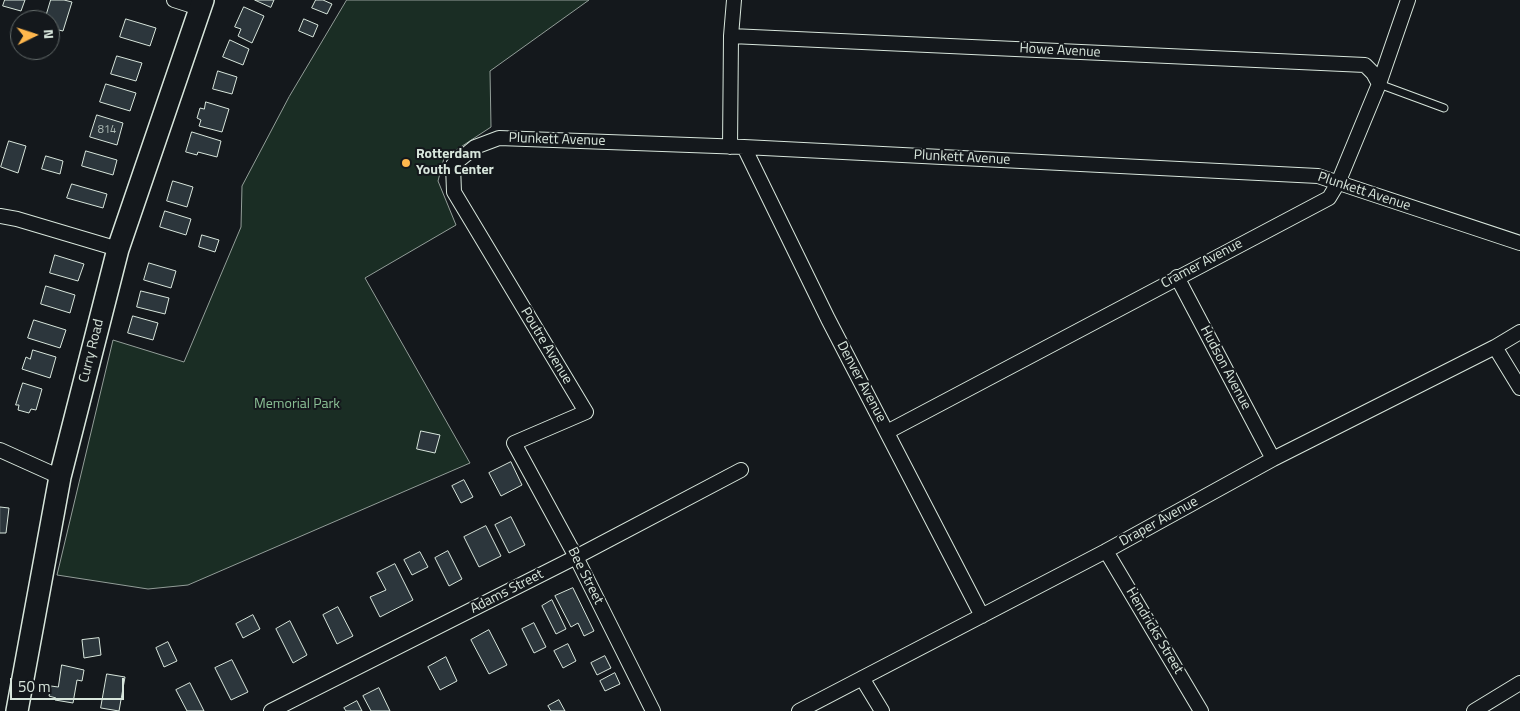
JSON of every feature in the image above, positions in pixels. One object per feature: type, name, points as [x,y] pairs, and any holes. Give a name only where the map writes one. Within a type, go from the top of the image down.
[{"type":"main road","name":"Curry Road","points":[[17,711],[60,476],[118,249],[201,4]]},
{"type":"street","points":[[174,0],[201,4]]},
{"type":"street","name":"Denver Avenue","points":[[734,0],[731,36],[737,147],[982,616]]},
{"type":"street","name":"Cramer Avenue","points":[[887,432],[1329,198],[1338,183],[1379,84],[1408,0]]},
{"type":"street","name":"Howe Avenue","points":[[731,36],[1365,66],[1373,73],[1379,84]]},
{"type":"street","name":"Plunkett Avenue","points":[[467,214],[454,192],[453,165],[475,147],[499,138],[737,147],[1318,176],[1520,244]]},
{"type":"street","name":"Poutre Avenue","points":[[467,214],[586,412],[514,443]]},
{"type":"street","points":[[0,216],[17,219],[118,249]]},
{"type":"street","name":"Hudson Avenue","points":[[1177,277],[1273,459]]},
{"type":"street","name":"Draper Avenue","points":[[799,711],[1106,551],[1273,459],[1495,347],[1520,332]]},
{"type":"street","points":[[1495,347],[1520,388]]},
{"type":"street","name":"Bee Street","points":[[514,443],[576,557],[653,711]]},
{"type":"street","points":[[0,450],[60,476]]},
{"type":"street","name":"Adams Street","points":[[271,711],[576,557],[741,470]]},
{"type":"street","name":"Hendricks Street","points":[[1106,551],[1201,711]]},
{"type":"street","points":[[862,678],[882,711]]},
{"type":"street","points":[[1474,711],[1520,683]]},
{"type":"lane","points":[[1379,84],[1444,108]]},
{"type":"green space","name":"Memorial Park","points":[[347,0],[589,0],[490,71],[491,127],[444,158],[438,181],[456,225],[365,278],[470,463],[188,585],[148,589],[57,575],[113,340],[184,362],[241,227],[242,186],[289,97]]},
{"type":"building","points":[[5,0],[25,0],[21,10],[3,6]]},
{"type":"building","points":[[51,0],[72,2],[63,31],[60,30],[60,10],[48,10]]},
{"type":"building","points":[[255,0],[274,0],[271,7]]},
{"type":"building","points":[[316,0],[323,0],[332,4],[327,14],[312,8]]},
{"type":"building","points":[[244,7],[264,16],[252,43],[238,36],[241,29],[235,27]]},
{"type":"building","points":[[126,19],[156,28],[150,46],[120,37]]},
{"type":"building","points":[[304,19],[318,25],[313,37],[299,31]]},
{"type":"building","points":[[230,40],[249,49],[243,65],[223,57]]},
{"type":"building","points":[[117,56],[142,63],[136,81],[111,74]]},
{"type":"building","points":[[218,71],[237,77],[232,94],[213,89]]},
{"type":"building","points":[[106,84],[136,93],[130,111],[100,102]]},
{"type":"building","points":[[206,102],[229,109],[222,132],[199,126],[201,120],[197,118],[200,108],[204,109]]},
{"type":"building","points":[[97,115],[123,123],[117,145],[90,137]]},
{"type":"building","points":[[192,132],[221,141],[217,157],[198,152],[197,155],[186,152]]},
{"type":"building","points":[[9,141],[26,146],[18,173],[1,167]]},
{"type":"building","points":[[86,151],[117,160],[113,175],[82,166]]},
{"type":"building","points":[[46,156],[63,161],[60,174],[42,169]]},
{"type":"building","points":[[173,181],[193,187],[187,207],[167,201]]},
{"type":"building","points":[[72,184],[107,194],[103,208],[67,198]]},
{"type":"building","points":[[165,211],[191,219],[186,235],[160,227]]},
{"type":"building","points":[[202,235],[219,240],[215,252],[199,247]]},
{"type":"building","points":[[55,255],[84,264],[78,281],[50,273]]},
{"type":"building","points":[[149,263],[176,271],[171,288],[144,280]]},
{"type":"building","points":[[46,286],[75,295],[70,313],[41,304]]},
{"type":"building","points":[[141,291],[169,298],[165,314],[137,307]]},
{"type":"building","points":[[133,316],[158,323],[153,340],[128,333]]},
{"type":"building","points":[[34,320],[66,330],[60,348],[28,338]]},
{"type":"building","points":[[33,350],[56,357],[50,378],[22,369],[26,357],[30,359]]},
{"type":"building","points":[[23,383],[42,389],[36,410],[31,409],[29,413],[18,410],[19,405],[16,405]]},
{"type":"building","points":[[421,431],[440,435],[435,453],[417,449]]},
{"type":"building","points":[[511,462],[522,485],[501,496],[489,473]]},
{"type":"building","points":[[464,480],[473,497],[461,503],[452,486]]},
{"type":"building","points":[[0,507],[9,508],[6,533],[0,533]]},
{"type":"building","points":[[511,517],[525,545],[509,553],[495,525]]},
{"type":"building","points":[[486,526],[501,556],[479,567],[464,537]]},
{"type":"building","points":[[448,551],[462,579],[449,586],[435,558]]},
{"type":"building","points":[[420,552],[428,567],[412,575],[404,560]]},
{"type":"building","points":[[395,564],[413,600],[380,617],[370,597],[386,590],[377,573]]},
{"type":"building","points":[[573,588],[594,631],[584,636],[578,623],[571,627],[555,596]]},
{"type":"building","points":[[552,600],[566,629],[556,634],[542,606]]},
{"type":"building","points":[[338,607],[353,636],[337,644],[323,615]]},
{"type":"building","points":[[253,615],[260,629],[243,638],[236,624]]},
{"type":"building","points":[[290,621],[307,655],[293,663],[276,629]]},
{"type":"building","points":[[534,623],[546,647],[534,653],[522,629]]},
{"type":"building","points":[[489,630],[507,665],[489,674],[471,640]]},
{"type":"building","points":[[99,638],[101,655],[84,658],[82,640]]},
{"type":"building","points":[[168,642],[177,661],[164,667],[156,648]]},
{"type":"building","points":[[568,644],[576,661],[563,668],[554,651]]},
{"type":"building","points":[[605,656],[611,668],[597,675],[591,663]]},
{"type":"building","points":[[446,657],[457,681],[440,690],[428,667]]},
{"type":"building","points":[[232,660],[248,692],[231,700],[215,668]]},
{"type":"building","points":[[62,665],[84,670],[82,681],[77,680],[73,703],[55,700],[56,698],[49,696],[51,686],[58,687]]},
{"type":"building","points":[[615,673],[620,684],[605,691],[600,681]]},
{"type":"building","points":[[107,674],[125,677],[119,711],[101,708]]},
{"type":"building","points":[[190,683],[204,711],[187,711],[176,690]]},
{"type":"building","points":[[379,688],[390,711],[371,711],[363,696]]},
{"type":"building","points":[[559,700],[565,711],[551,711],[548,706]]},
{"type":"building","points":[[357,701],[362,711],[346,711],[344,708]]},
{"type":"place","name":"Rotterdam Youth Center","points":[[406,163]]}]
